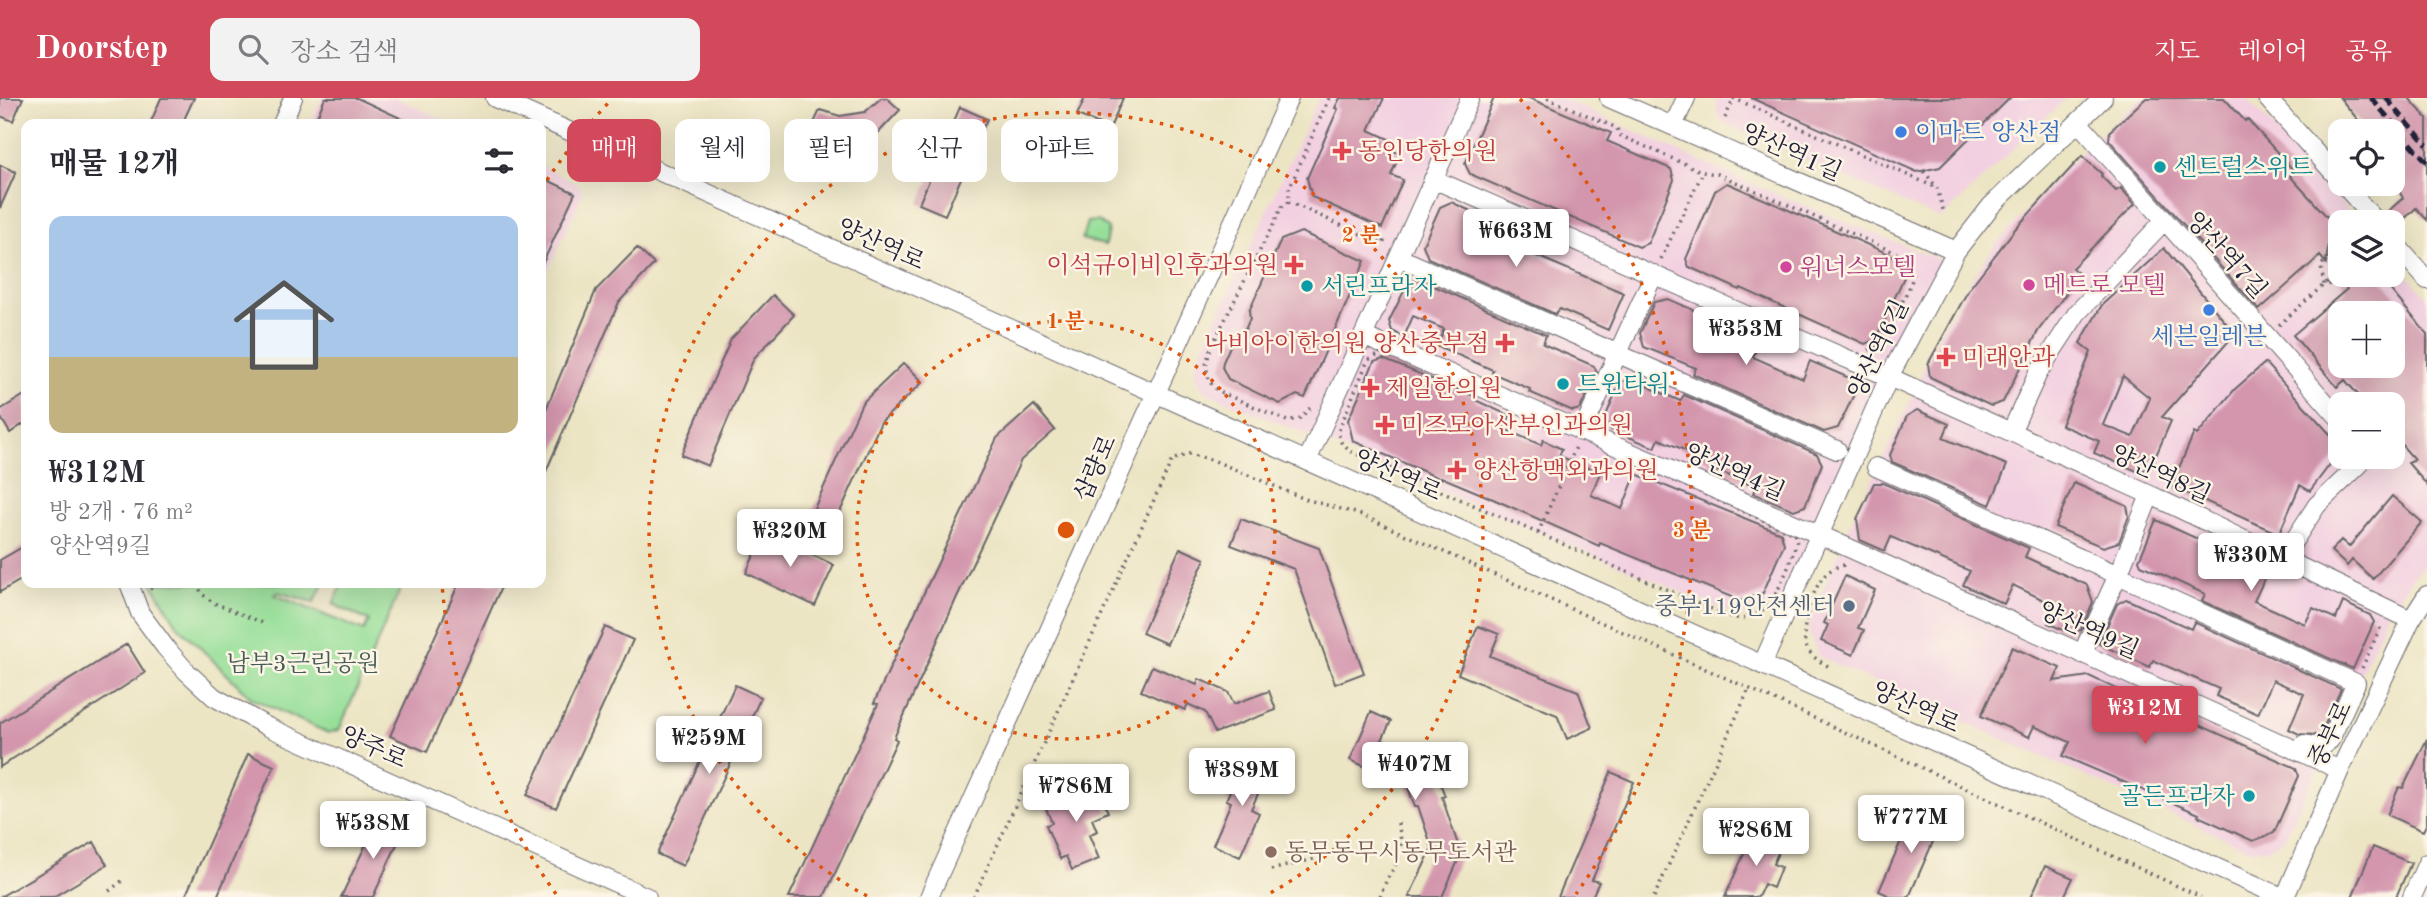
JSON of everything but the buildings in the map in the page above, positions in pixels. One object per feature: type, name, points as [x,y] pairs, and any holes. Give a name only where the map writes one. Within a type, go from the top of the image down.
[{"type":"street","points":[[284,119],[293,98]]},
{"type":"street","name":"양산역로","points":[[495,98],[542,119]]},
{"type":"street","name":"삽량로","points":[[929,897],[1289,98]]},
{"type":"street","points":[[1307,461],[1469,98]]},
{"type":"street","name":"양산역1길","points":[[1609,98],[1956,251]]},
{"type":"street","points":[[1674,127],[1686,98]]},
{"type":"street","name":"양산역6길","points":[[1762,665],[1889,377],[1956,251],[1991,206],[2103,98]]},
{"type":"street","points":[[2267,98],[2328,167]]},
{"type":"street","name":"양산역로","points":[[546,121],[2283,897]]},
{"type":"street","name":"양산역7길","points":[[2078,122],[2328,406]]},
{"type":"street","name":"양산역8길","points":[[1433,179],[2011,432],[2150,495],[2411,620]]},
{"type":"street","points":[[2354,196],[2366,210]]},
{"type":"street","points":[[2011,432],[2039,371],[2077,313],[2164,221]]},
{"type":"street","points":[[2405,255],[2427,280]]},
{"type":"street","points":[[1409,262],[1837,450]]},
{"type":"street","points":[[1581,435],[1654,274]]},
{"type":"street","name":"양산역4길","points":[[1363,336],[1581,435],[1818,534]]},
{"type":"street","points":[[1876,467],[2356,683],[2330,740],[2321,747],[2304,744]]},
{"type":"street","points":[[2282,559],[2317,505],[2356,469]]},
{"type":"street","points":[[2082,654],[2150,495]]},
{"type":"street","name":"양산역9길","points":[[1818,534],[2340,770]]},
{"type":"street","name":"양주로","points":[[131,588],[140,612],[165,647],[214,697],[268,727],[647,897]]},
{"type":"street","name":"중부로","points":[[2283,897],[2411,620],[2427,595]]},
{"type":"street","points":[[2412,897],[2427,863]]},
{"type":"path","points":[[1289,202],[1289,190],[1329,98]]},
{"type":"path","points":[[1547,98],[1617,128],[1619,135],[1703,172],[1718,174],[1905,257],[1913,276],[1911,283],[1883,344],[1862,353]]},
{"type":"path","points":[[1725,118],[1733,98],[1937,188]]},
{"type":"path","points":[[1924,171],[1937,188],[1944,213]]},
{"type":"path","points":[[1654,274],[1703,172]]},
{"type":"path","points":[[1289,202],[1384,244],[1389,232]]},
{"type":"path","points":[[1289,202],[1282,207],[1210,347],[1206,365],[1209,381],[1218,391],[1287,421],[1300,418],[1310,409],[1316,396]]},
{"type":"path","points":[[2323,285],[2321,266],[2328,256]]},
{"type":"path","points":[[2278,325],[2328,281]]},
{"type":"path","points":[[2323,285],[2328,284]]},
{"type":"path","points":[[1341,442],[1352,452],[1732,618],[1749,618],[1769,605],[1790,565],[1797,540],[1794,534],[1581,435],[1385,352],[1375,357]]},
{"type":"path","points":[[1538,533],[1581,435]]},
{"type":"path","points":[[974,897],[1172,460],[1189,454],[1216,461],[1304,499],[1359,514],[1749,688],[2200,897]]},
{"type":"path","points":[[1828,666],[1814,658],[1805,647],[1803,625],[1823,577],[1842,565],[1854,566]]},
{"type":"path","points":[[148,590],[152,588]]},
{"type":"path","points":[[199,588],[202,594],[214,603],[263,623]]},
{"type":"path","points":[[2356,683],[2380,628],[2378,621]]},
{"type":"path","points":[[1654,897],[1749,688]]},
{"type":"path","points":[[1380,897],[1384,884],[1395,870],[1401,856],[1402,838],[1397,820]]},
{"type":"path","points":[[1271,870],[1329,855]]},
{"type":"path","points":[[109,891],[122,881]]},
{"type":"shaded area","points":[[322,98],[395,98],[442,119],[312,119]]},
{"type":"shaded area","points":[[1319,98],[1560,98],[1749,183],[1938,259],[1943,270],[1786,598],[1768,609],[1736,615],[1207,392],[1200,384],[1195,368],[1201,352]]},
{"type":"shaded area","points":[[1717,98],[2066,98],[1943,217],[1936,217],[1731,126],[1721,120],[1717,113]]},
{"type":"shaded area","points":[[2141,98],[2247,98],[2328,188],[2328,196],[2336,196],[2348,210],[2328,210],[2328,287],[2405,287],[2405,273],[2427,297],[2427,559],[2387,616],[2283,841],[2266,849],[2249,849],[1819,657],[1808,632],[1810,620],[1854,517],[1911,400],[1932,348],[1964,291],[1993,248],[2072,161]]},
{"type":"shaded area","points":[[546,168],[567,179],[567,182],[580,186],[582,195],[546,274]]},
{"type":"green space","points":[[1098,221],[1108,229],[1105,245],[1082,239],[1087,222]]},
{"type":"green space","name":"남부3근린공원","points":[[155,588],[321,588],[314,602],[278,592],[275,595],[364,631],[369,621],[333,604],[341,588],[401,588],[339,730],[328,733],[251,698],[177,625]]},
{"type":"railway","points":[[2371,98],[2427,162]]},
{"type":"railway","points":[[2386,98],[2427,145]]},
{"type":"place","name":"이마트 양산점","points":[[1901,132]]},
{"type":"place","name":"동인당한의원","points":[[1342,151]]},
{"type":"place","name":"센트럴스위트","points":[[2160,167]]},
{"type":"place","name":"이석규이비인후과의원","points":[[1294,265]]},
{"type":"place","name":"워너스모텔","points":[[1786,267]]},
{"type":"place","name":"메트로 모텔","points":[[2029,285]]},
{"type":"place","name":"서린프라자","points":[[1307,286]]},
{"type":"place","name":"세븐일레븐","points":[[2209,310]]},
{"type":"place","name":"나비아이한의원 양산중부점","points":[[1505,343]]},
{"type":"place","name":"미래안과","points":[[1946,357]]},
{"type":"place","name":"트윈타워","points":[[1563,384]]},
{"type":"place","name":"제일한의원","points":[[1370,388]]},
{"type":"place","name":"미즈모아산부인과의원","points":[[1385,425]]},
{"type":"place","name":"양산항맥외과의원","points":[[1457,470]]},
{"type":"place","name":"중부119안전센터","points":[[1849,606]]},
{"type":"place","name":"골든프라자","points":[[2249,796]]},
{"type":"place","name":"동무동무시동무도서관","points":[[1271,852]]}]
